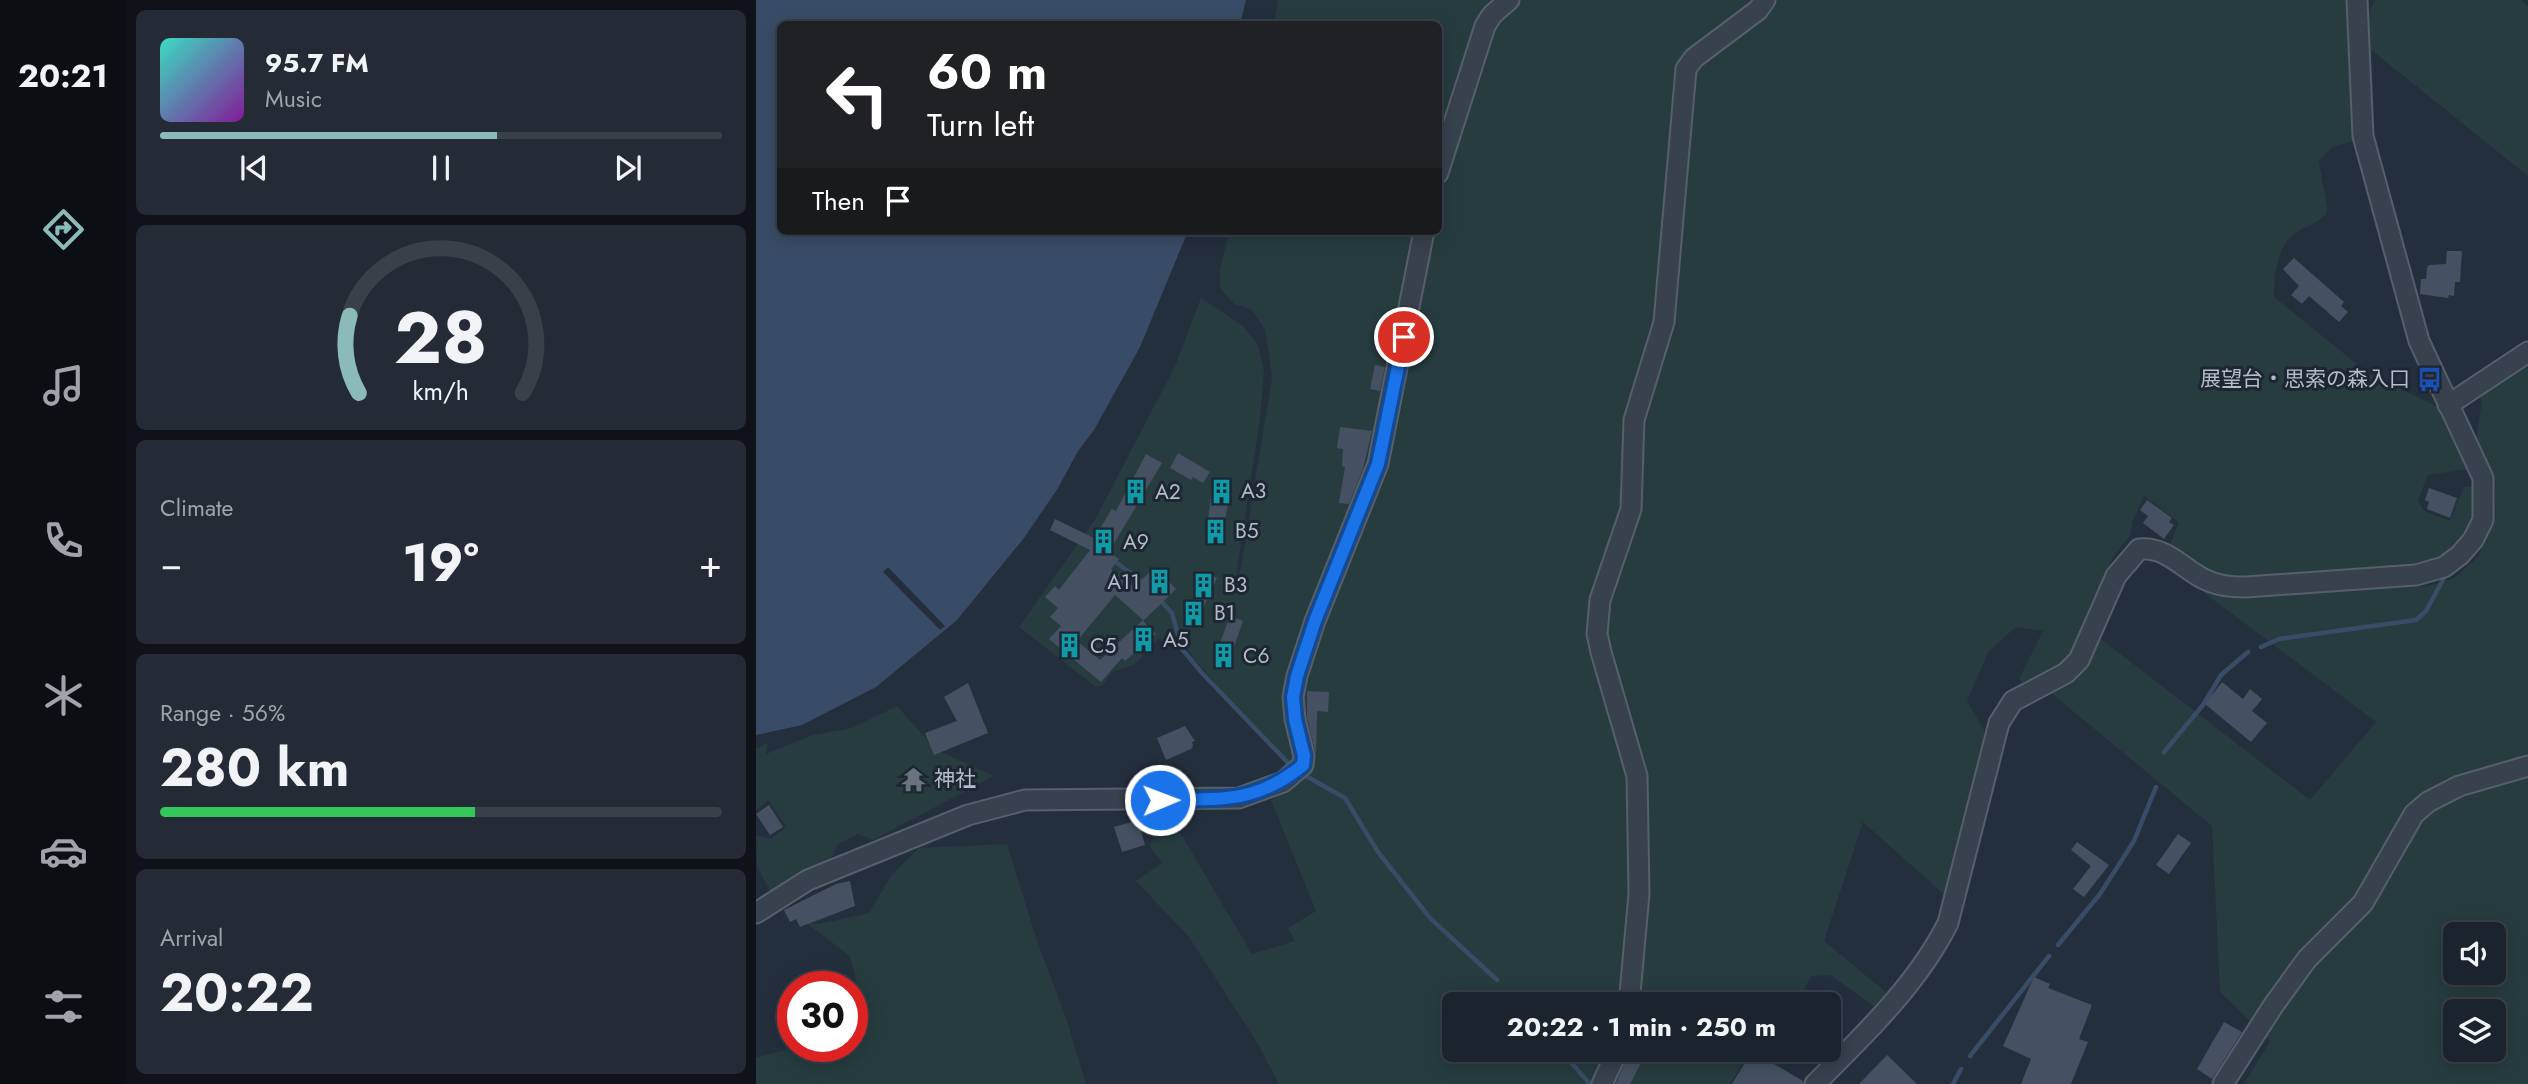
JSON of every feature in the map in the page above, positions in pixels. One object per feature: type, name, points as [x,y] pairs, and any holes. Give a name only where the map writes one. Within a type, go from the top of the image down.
[{"type":"street","points":[[1442,160],[1485,26],[1492,15],[1509,0]]},
{"type":"street","points":[[1630,992],[1639,894],[1637,776],[1597,634],[1600,600],[1631,509],[1634,421],[1664,322],[1686,69],[1695,58],[1758,10],[1765,0]]},
{"type":"street","points":[[1815,1084],[1901,992],[1941,937],[1948,923],[1999,723],[2013,701],[2066,673],[2080,660],[2116,576],[2138,549],[2154,548],[2203,578],[2224,587],[2416,575],[2444,566],[2459,555],[2473,540],[2483,520],[2483,478],[2418,341],[2363,136],[2357,0]]},
{"type":"street","points":[[756,913],[808,880],[968,815],[1003,804],[1025,800],[1238,798],[1283,782],[1303,765],[1304,756],[1293,697],[1297,676],[1315,621],[1378,464],[1423,235]]},
{"type":"street","points":[[2448,405],[2528,352]]},
{"type":"street","points":[[2223,1084],[2307,959],[2363,903],[2414,814],[2428,802],[2459,786],[2528,766]]},
{"type":"street","points":[[1602,1084],[1612,1062]]},
{"type":"green space","points":[[1278,0],[2350,0],[2355,141],[2333,146],[2319,161],[2326,214],[2290,237],[2285,244],[2276,270],[2274,297],[2368,373],[2440,408],[2470,469],[2428,475],[2418,500],[2424,511],[2450,521],[2464,487],[2476,486],[2472,529],[2456,553],[2427,565],[2224,582],[2167,552],[2179,522],[2144,496],[2132,522],[2131,534],[2112,559],[2071,654],[2059,667],[2027,687],[2019,679],[2043,631],[2016,627],[1989,651],[1967,701],[1985,732],[1946,896],[1863,822],[1824,941],[1887,993],[1874,1006],[1830,975],[1811,976],[1803,992],[1442,992],[1442,1062],[1744,1062],[1730,1084],[1279,1084],[1258,1044],[1189,937],[1136,881],[1162,863],[1149,845],[1172,819],[1252,954],[1295,941],[1288,928],[1316,911],[1271,800],[1302,782],[1194,659],[1180,638],[1158,639],[1134,665],[1112,672],[1103,685],[1096,687],[1019,627],[1096,518],[1175,366],[1201,298],[1243,326],[1258,345],[1264,372],[1260,418],[1234,589],[1241,568],[1272,378],[1265,329],[1251,309],[1234,304],[1220,288],[1220,270],[1228,235],[1442,235],[1442,21],[1274,21]]},
{"type":"green space","points":[[2376,0],[2521,0],[2528,6],[2528,176],[2370,49],[2366,15]]},
{"type":"green space","points":[[2528,361],[2528,1084],[2244,1084],[2270,1041],[2220,992],[2212,826],[2051,693],[2080,670],[2101,639],[2310,800],[2376,722],[2203,592],[2235,598],[2429,586],[2454,578],[2478,557],[2492,525],[2495,491],[2476,440],[2482,401],[2479,394]]},
{"type":"green space","points":[[897,706],[935,749],[994,776],[873,840],[858,834],[838,844],[829,863],[770,891],[757,866],[756,835],[771,839],[786,827],[768,800],[756,810],[756,749],[768,743],[766,754],[813,735],[852,728]]},
{"type":"green space","points":[[1007,844],[1086,1084],[756,1084],[756,1058],[777,1052],[777,1062],[868,1062],[868,971],[854,971],[850,956],[805,922],[819,924],[869,913],[891,876],[919,848]]},
{"type":"water","points":[[756,0],[1246,0],[1241,21],[777,21],[777,235],[1186,235],[1140,347],[1094,430],[1024,538],[957,620],[876,687],[802,725],[756,735]]},
{"type":"pier","points":[[888,567],[945,626],[940,630],[883,572]]},
{"type":"building","points":[[2447,251],[2462,251],[2460,282],[2455,282],[2454,296],[2449,295],[2448,298],[2420,294],[2421,279],[2426,279],[2427,268],[2429,265],[2446,264]]},
{"type":"building","points":[[2294,258],[2344,302],[2341,306],[2348,312],[2339,322],[2309,296],[2302,304],[2291,295],[2299,286],[2283,269]]},
{"type":"building","points":[[1375,365],[1385,367],[1380,391],[1370,389]]},
{"type":"building","points":[[1340,427],[1372,431],[1363,469],[1349,504],[1339,503],[1345,467],[1342,466],[1343,449],[1337,448]]},
{"type":"building","points":[[1178,453],[1210,472],[1203,483],[1193,477],[1191,480],[1170,468]]},
{"type":"building","points":[[1146,454],[1162,463],[1109,552],[1119,559],[1111,569],[1134,587],[1155,567],[1176,589],[1143,621],[1156,634],[1125,661],[1122,658],[1101,682],[1049,639],[1061,626],[1050,617],[1058,608],[1045,597],[1055,586],[1059,590],[1090,550],[1050,530],[1055,519],[1094,538],[1112,509],[1116,511]],"holes":[[[1115,595],[1143,620],[1100,660],[1077,641]]]},
{"type":"building","points":[[1213,479],[1231,482],[1222,542],[1206,537]]},
{"type":"building","points":[[2429,488],[2457,498],[2450,518],[2427,509],[2429,502],[2425,500]]},
{"type":"building","points":[[2147,500],[2172,518],[2169,522],[2174,525],[2164,539],[2143,523],[2148,516],[2140,510]]},
{"type":"building","points":[[1209,574],[1217,578],[1196,623],[1184,616]]},
{"type":"building","points":[[1230,616],[1243,621],[1228,664],[1214,659]]},
{"type":"building","points":[[2222,682],[2243,699],[2250,689],[2262,699],[2252,711],[2267,723],[2251,742],[2205,704]]},
{"type":"building","points":[[968,683],[988,733],[934,755],[925,733],[957,721],[944,697]]},
{"type":"building","points":[[1307,691],[1329,692],[1328,712],[1317,711],[1316,755],[1307,717]]},
{"type":"building","points":[[1185,726],[1195,741],[1192,742],[1193,746],[1166,760],[1157,738]]},
{"type":"building","points":[[769,805],[783,827],[770,835],[756,814]]},
{"type":"building","points":[[1138,820],[1145,845],[1122,852],[1114,827]]},
{"type":"building","points":[[2178,834],[2191,843],[2169,874],[2156,865]]},
{"type":"building","points":[[2077,842],[2109,865],[2084,897],[2073,889],[2091,866],[2071,850]]},
{"type":"building","points":[[850,881],[855,906],[800,927],[796,919],[790,922],[784,910],[836,884]]},
{"type":"building","points":[[2034,977],[2050,984],[2048,988],[2092,1005],[2079,1039],[2088,1042],[2071,1084],[2021,1084],[2031,1059],[2003,1046]]},
{"type":"building","points":[[2224,1022],[2242,1032],[2212,1079],[2197,1069]]},
{"type":"building","points":[[1887,1055],[1917,1084],[1859,1084]]},
{"type":"building","points":[[1625,1062],[1641,1062],[1630,1084],[1616,1084]]},
{"type":"building","points":[[1745,1062],[1771,1062],[1803,1081],[1803,1084],[1732,1084]]},
{"type":"waterway","points":[[1113,560],[1145,584]]},
{"type":"waterway","points":[[2261,647],[2279,639],[2416,620],[2426,611],[2445,576]]},
{"type":"waterway","points":[[1158,598],[1172,613],[1182,649],[1290,765]]},
{"type":"waterway","points":[[2164,752],[2203,705],[2221,675],[2248,652]]},
{"type":"waterway","points":[[1304,775],[1345,798],[1378,852],[1430,918],[1497,980]]},
{"type":"waterway","points":[[2058,945],[2100,894],[2134,841],[2156,787]]},
{"type":"waterway","points":[[1970,1056],[2049,956]]},
{"type":"waterway","points":[[1571,1062],[1590,1084]]},
{"type":"waterway","points":[[1953,1084],[1961,1069]]},
{"type":"place","name":"展望台・思索の森入口","points":[[2430,379]]},
{"type":"place","name":"A3","points":[[1221,491]]},
{"type":"place","name":"A2","points":[[1135,492]]},
{"type":"place","name":"B5","points":[[1215,531]]},
{"type":"place","name":"A9","points":[[1103,542]]},
{"type":"place","name":"A11","points":[[1160,582]]},
{"type":"place","name":"B3","points":[[1204,585]]},
{"type":"place","name":"B1","points":[[1194,613]]},
{"type":"place","name":"A5","points":[[1143,640]]},
{"type":"place","name":"C5","points":[[1070,646]]},
{"type":"place","name":"C6","points":[[1223,656]]},
{"type":"place","name":"神社","points":[[914,779]]},
{"type":"route","points":[[1160,800],[1238,798],[1283,782],[1303,765],[1304,756],[1293,697],[1297,676],[1315,621],[1368,495],[1378,464],[1404,337]]}]
